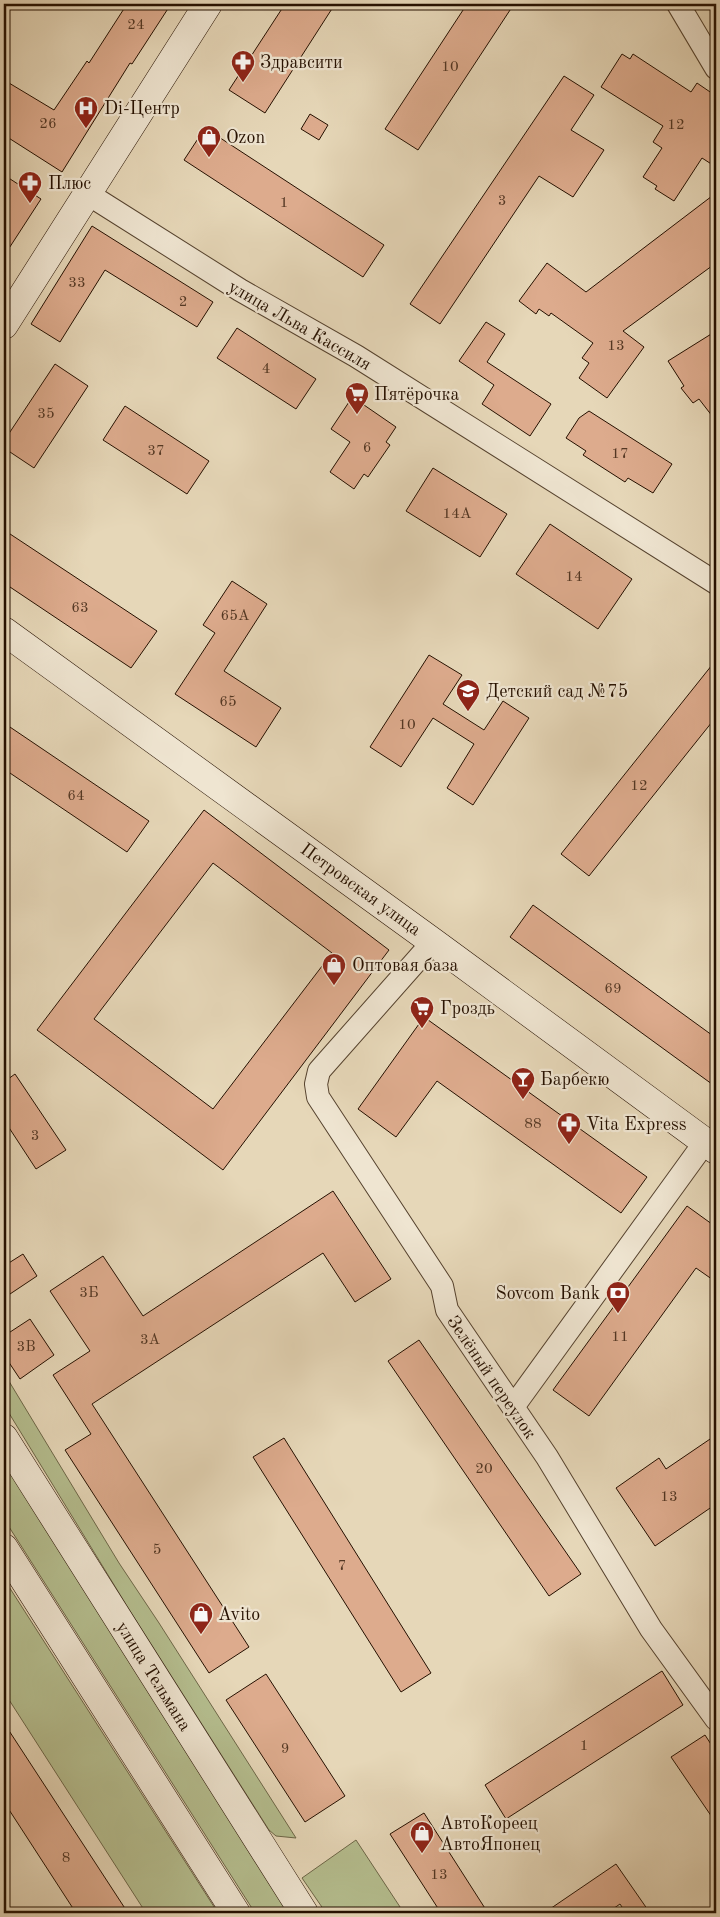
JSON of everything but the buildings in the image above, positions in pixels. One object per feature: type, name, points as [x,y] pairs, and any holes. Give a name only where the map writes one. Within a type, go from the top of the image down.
[{"type":"main road","points":[[4,325],[208,4]]},
{"type":"main road","name":"Петровская улица","points":[[4,631],[433,942],[710,1146]]},
{"type":"main road","name":"улица Тельмана","points":[[4,1438],[304,1913]]},
{"type":"main road","points":[[4,1548],[236,1913]]},
{"type":"street","points":[[678,4],[716,68]]},
{"type":"street","name":"улица Льва Кассиля","points":[[88,194],[240,290],[356,356],[716,583]]},
{"type":"street","name":"Зелёный переулок","points":[[433,942],[319,1071],[316,1084],[318,1097],[442,1286],[447,1310],[557,1474],[651,1629],[716,1719]]},
{"type":"street","points":[[513,1407],[710,1146]]},
{"type":"green space","points":[[4,1373],[119,1563],[296,1838],[276,1836],[269,1830],[127,1606],[4,1405]]},
{"type":"green space","points":[[4,1459],[290,1913],[255,1913],[4,1519]]},
{"type":"green space","points":[[4,1579],[218,1913],[146,1913],[4,1692]]},
{"type":"green space","points":[[356,1840],[404,1913],[326,1913],[302,1878]]},
{"type":"place","name":"Здравсити","points":[[243,83]]},
{"type":"place","name":"Di-Центр","points":[[86,129]]},
{"type":"place","name":"Ozon","points":[[209,158]]},
{"type":"place","name":"Плюс","points":[[30,204]]},
{"type":"place","name":"Пятёрочка","points":[[357,415]]},
{"type":"place","name":"Детский сад №75","points":[[468,712]]},
{"type":"place","name":"Оптовая база","points":[[334,986]]},
{"type":"place","name":"Гроздь","points":[[422,1029]]},
{"type":"place","name":"Барбекю","points":[[523,1100]]},
{"type":"place","name":"Vita Express","points":[[569,1145]]},
{"type":"place","name":"Sovcom Bank","points":[[618,1314]]},
{"type":"place","name":"Avito","points":[[201,1635]]},
{"type":"place","name":"АвтоКореец АвтоЯпонец","points":[[422,1854]]}]
